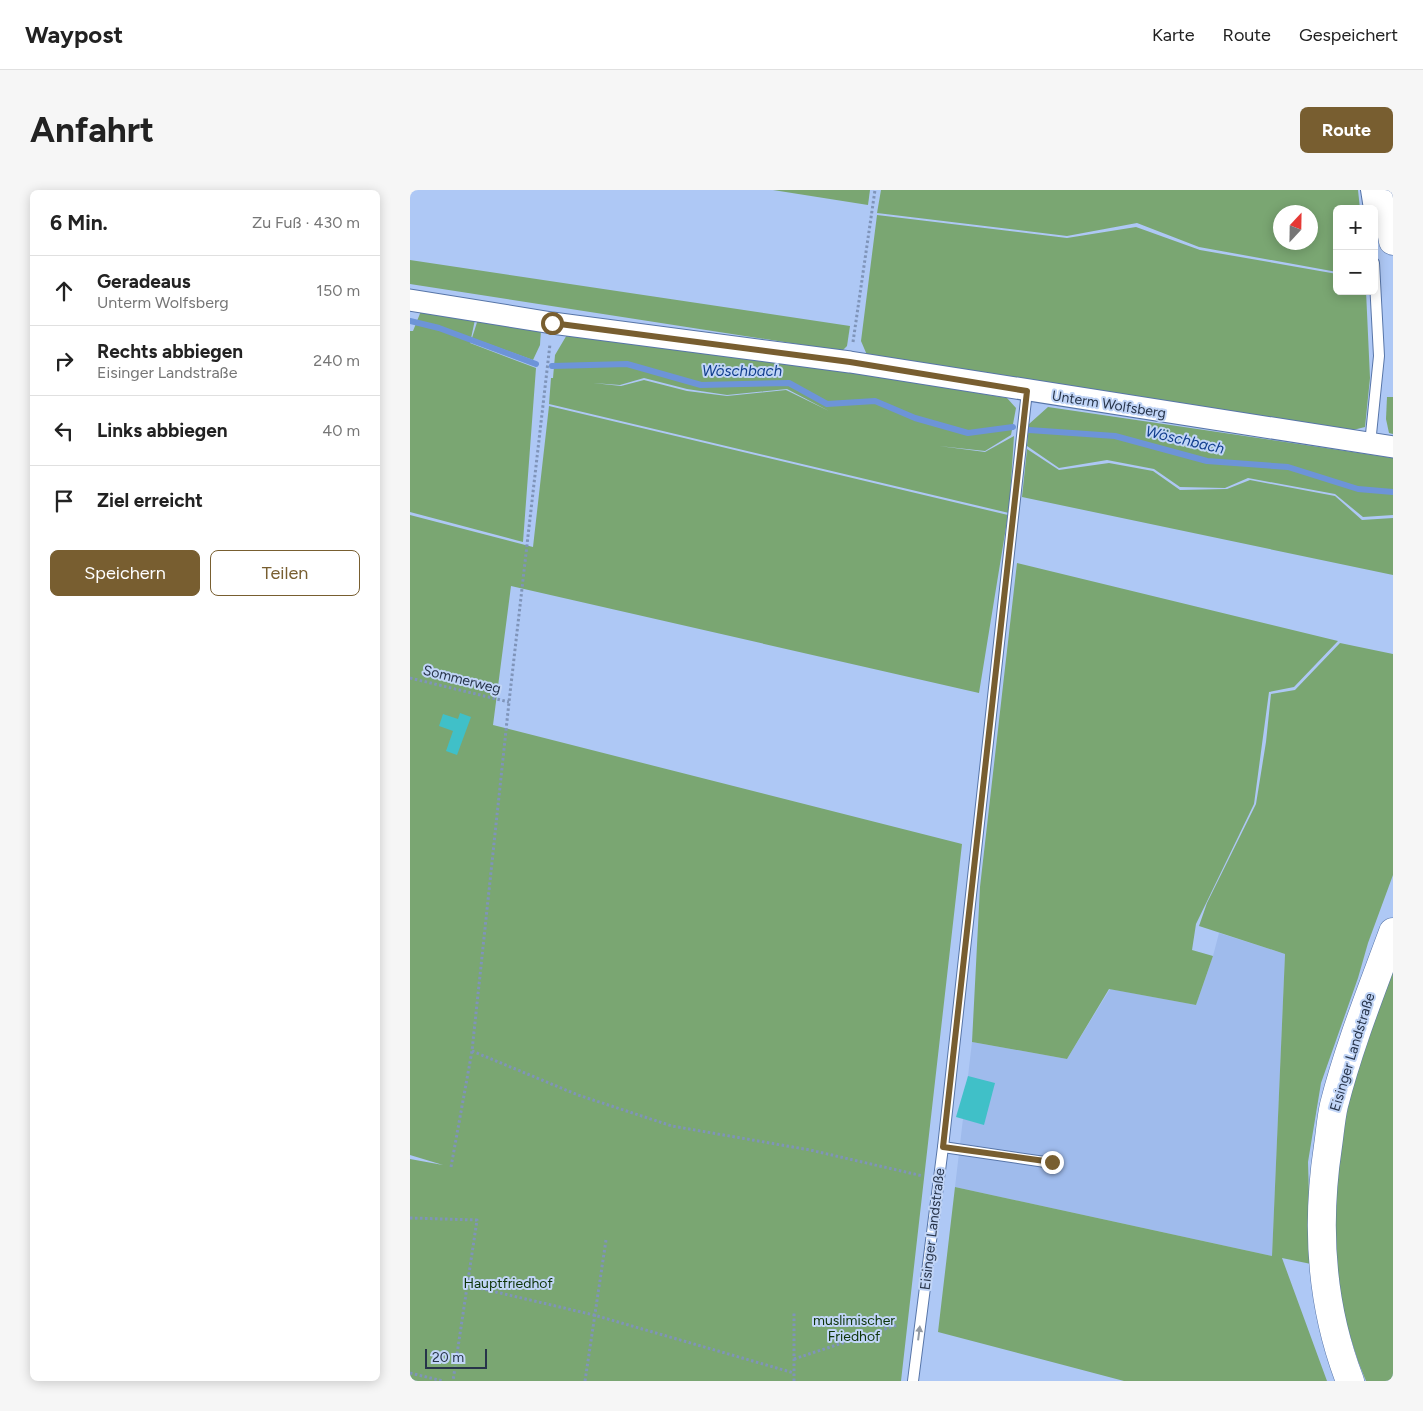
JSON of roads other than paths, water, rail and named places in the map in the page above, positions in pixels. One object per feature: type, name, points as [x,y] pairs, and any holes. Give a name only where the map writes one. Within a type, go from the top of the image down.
[{"type":"main road","points":[[1383,190],[1393,241]]},
{"type":"main road","name":"Eisinger Landstraße","points":[[1350,1381],[1328,1305],[1321,1246],[1322,1180],[1336,1097],[1355,1032],[1393,932]]},
{"type":"street","name":"Unterm Wolfsberg","points":[[410,300],[552,323],[850,362],[1393,447]]},
{"type":"lane","points":[[1366,190],[1368,205]]},
{"type":"lane","points":[[1370,444],[1378,356],[1375,295]]},
{"type":"lane","name":"Eisinger Landstraße","points":[[913,1381],[943,1147],[1027,391]]},
{"type":"lane","points":[[943,1147],[1052,1162]]},
{"type":"waterway","name":"Wöschbach","points":[[410,321],[439,328],[536,364]]},
{"type":"waterway","name":"Wöschbach","points":[[552,366],[627,364],[701,385],[789,383],[827,404],[875,401],[915,418],[968,433],[1013,427]]},
{"type":"waterway","name":"Wöschbach","points":[[1029,430],[1115,436],[1207,461],[1288,467],[1358,489],[1393,492]]},
{"type":"park label","name":"Hauptfriedhof","points":[[508,1283]]},
{"type":"park label","name":"muslimischer Friedhof","points":[[854,1328]]}]
